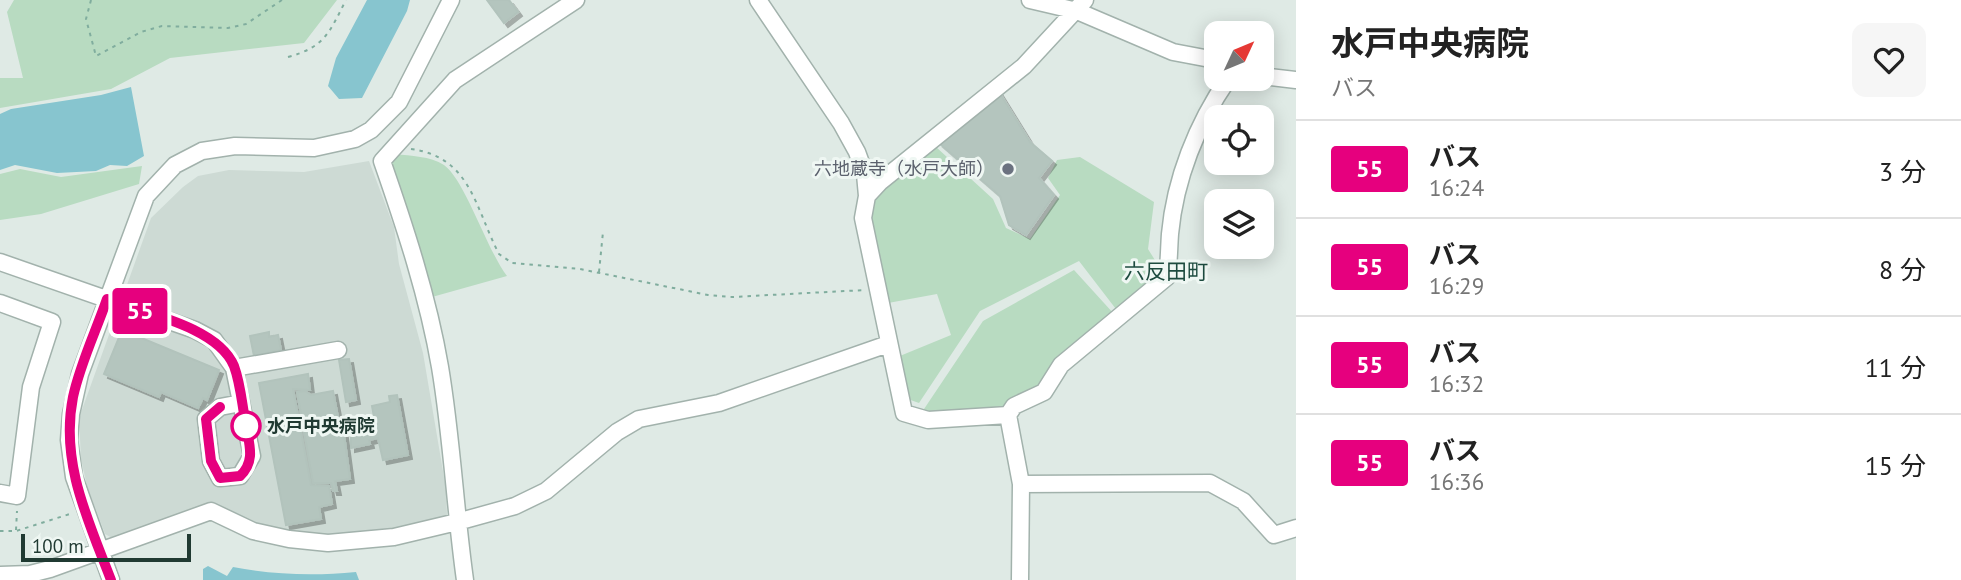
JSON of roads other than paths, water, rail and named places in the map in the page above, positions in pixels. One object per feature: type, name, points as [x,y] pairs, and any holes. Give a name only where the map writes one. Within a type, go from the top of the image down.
[{"type":"street","points":[[111,580],[84,509],[69,455],[71,414],[74,395],[107,299],[146,196],[164,173],[189,156],[202,151],[235,146],[314,148],[346,141],[371,130],[399,102],[451,0]]},
{"type":"street","points":[[465,580],[440,365],[399,208],[382,160],[455,80],[576,0]]},
{"type":"street","points":[[758,0],[841,123],[861,163],[867,196],[863,218],[904,413],[928,420],[1008,415]]},
{"type":"street","points":[[1030,0],[1081,5],[1166,49],[1204,58]]},
{"type":"street","points":[[867,196],[880,182],[1024,66],[1081,5]]},
{"type":"street","points":[[1274,77],[1296,79]]},
{"type":"street","points":[[1020,580],[1021,484],[1008,415],[1014,406],[1044,392],[1061,365],[1167,277],[1171,232],[1186,164],[1202,120],[1220,91]]},
{"type":"street","points":[[0,262],[205,335],[224,351],[234,368],[241,403],[251,461],[240,476],[220,478],[211,461],[206,419],[220,407],[241,403]]},
{"type":"street","points":[[0,303],[52,322],[32,387],[17,496],[0,493]]},
{"type":"street","points":[[0,575],[32,577],[211,511],[253,531],[289,539],[328,543],[394,537],[457,522],[515,506],[546,492],[617,432],[639,419],[719,403],[888,344]]},
{"type":"street","points":[[234,368],[338,350]]},
{"type":"street","points":[[1021,484],[1210,483],[1243,501],[1274,535],[1296,528]]},
{"type":"water","points":[[367,0],[410,0],[407,11],[362,98],[339,99],[328,86],[336,58]]},
{"type":"water","points":[[131,87],[144,156],[127,166],[110,165],[96,171],[57,173],[15,165],[0,170],[0,114],[11,109],[101,95]]},
{"type":"water","points":[[208,566],[227,576],[233,567],[294,574],[356,572],[359,580],[203,580],[203,569]]},
{"type":"place","name":"六地蔵寺（水戸大師）","points":[[1008,169]]},
{"type":"place","name":"水戸中央病院","points":[[246,426]]},
{"type":"district","name":"六反田町","points":[[1166,272]]}]
